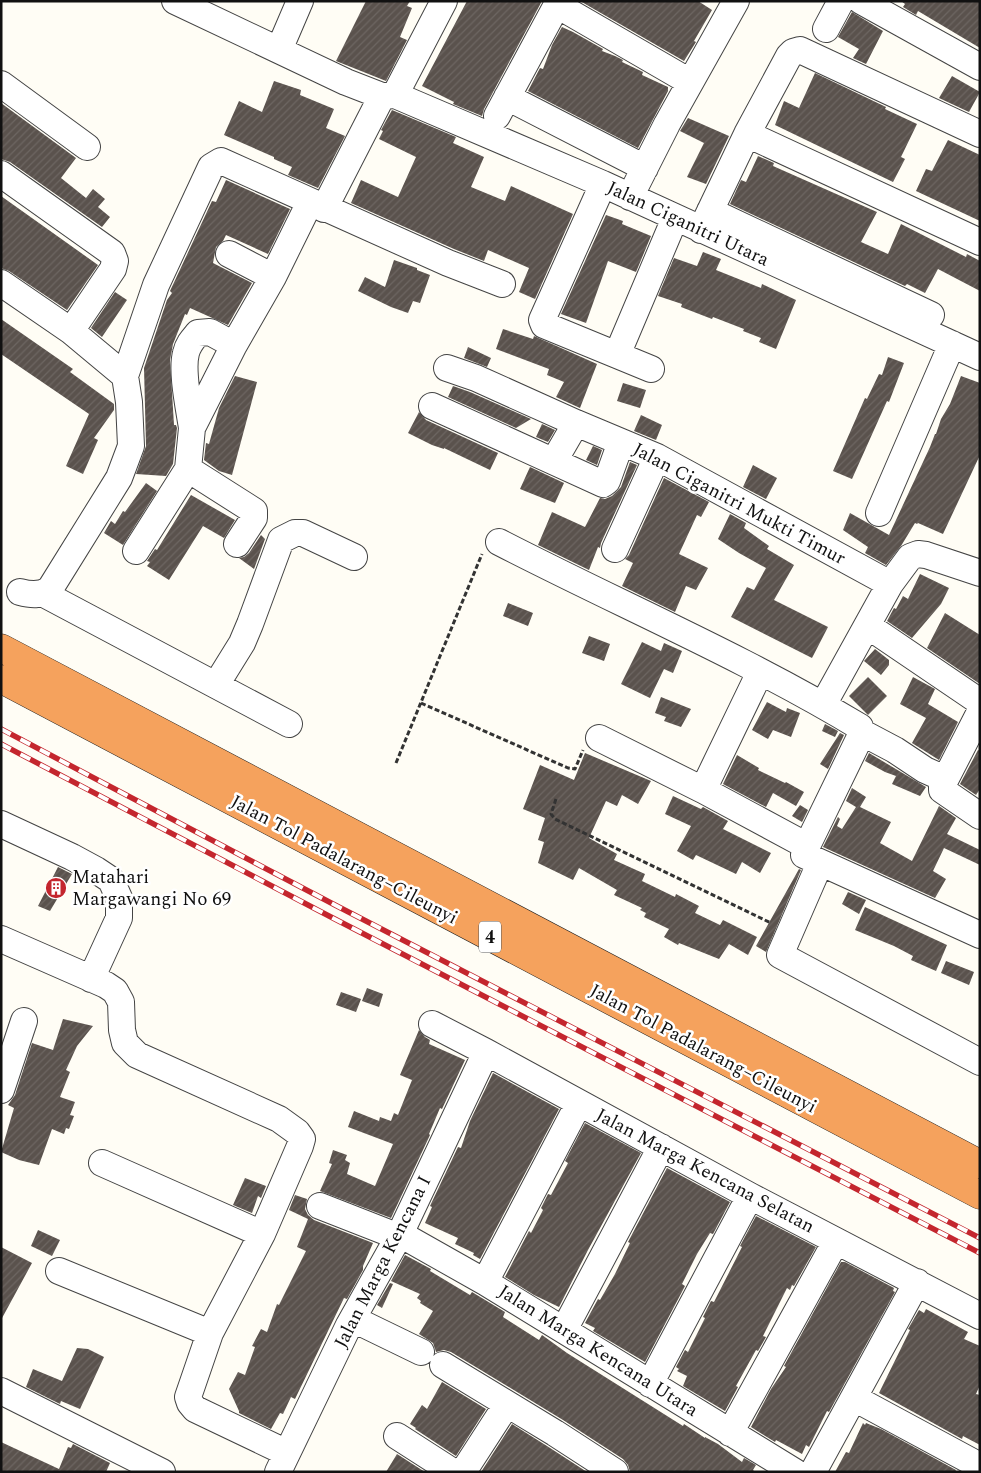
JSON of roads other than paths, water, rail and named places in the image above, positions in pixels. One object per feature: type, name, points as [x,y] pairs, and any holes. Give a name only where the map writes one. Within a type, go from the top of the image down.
[{"type":"highway","name":"Jalan Tol Padalarang–Cileunyi","points":[[1,648],[980,1164]]},
{"type":"highway","name":"Jalan Tol Padalarang–Cileunyi","points":[[1,679],[980,1195]]},
{"type":"street","name":"Jalan Ciganitri Utara","points":[[175,1],[346,82],[388,95],[604,184],[675,218],[706,221],[980,357]]},
{"type":"street","points":[[279,50],[300,1]]},
{"type":"street","points":[[192,428],[234,345],[273,277],[388,95],[444,1]]},
{"type":"street","points":[[826,29],[841,1]]},
{"type":"street","points":[[861,1],[980,67]]},
{"type":"street","points":[[630,197],[690,82],[735,2]]},
{"type":"street","points":[[645,168],[502,106],[558,3],[690,82]]},
{"type":"street","points":[[980,134],[800,50],[793,52],[789,56],[747,134],[706,221],[980,338]]},
{"type":"street","points":[[1,84],[87,147]]},
{"type":"street","points":[[747,134],[980,242]]},
{"type":"street","points":[[289,724],[216,685],[32,593],[50,589],[119,478],[131,446],[130,402],[125,376],[156,284],[211,167],[221,162],[448,263],[502,284]]},
{"type":"street","points":[[1,174],[112,253],[115,261],[113,269],[71,331]]},
{"type":"street","points":[[604,184],[542,320],[544,325],[651,369]]},
{"type":"street","points":[[617,354],[675,218]]},
{"type":"street","points":[[229,254],[273,277]]},
{"type":"street","points":[[1,283],[71,331],[125,376]]},
{"type":"street","points":[[136,551],[188,469],[192,428],[185,354],[190,341],[198,333],[210,332],[234,345]]},
{"type":"street","points":[[879,513],[952,344]]},
{"type":"street","name":"Jalan Ciganitri Mukti Timur","points":[[447,368],[485,382],[576,423],[657,456],[890,584]]},
{"type":"street","points":[[432,406],[603,484],[608,480],[621,442]]},
{"type":"street","points":[[554,461],[576,423]]},
{"type":"street","points":[[614,549],[657,456]]},
{"type":"street","points":[[188,469],[254,511],[254,518],[237,544]]},
{"type":"street","points":[[216,685],[242,643],[282,540],[295,533],[303,533],[354,557]]},
{"type":"street","points":[[499,542],[760,672],[860,727],[861,732],[814,854],[790,932],[780,955],[980,1062]]},
{"type":"street","points":[[823,705],[890,584],[910,557],[918,554],[926,555],[980,573]]},
{"type":"street","points":[[868,626],[980,702]]},
{"type":"street","points":[[703,790],[760,672]]},
{"type":"street","points":[[980,712],[945,779],[942,790],[980,816]]},
{"type":"street","points":[[861,732],[895,750],[925,770],[945,779]]},
{"type":"street","points":[[599,738],[703,790],[814,854],[980,935]]},
{"type":"street","points":[[1,824],[72,857],[111,880],[119,898],[119,918],[92,979]]},
{"type":"street","points":[[1,939],[116,991],[122,1002],[122,1030],[125,1043],[137,1054],[279,1119],[302,1138],[262,1234],[210,1333],[188,1397],[195,1409],[282,1462]]},
{"type":"street","points":[[1,1090],[24,1021]]},
{"type":"street","name":"Jalan Marga Kencana Selatan","points":[[432,1024],[750,1196],[980,1316]]},
{"type":"street","name":"Jalan Marga Kencana I","points":[[282,1462],[353,1319],[400,1234],[486,1052]]},
{"type":"street","points":[[486,1282],[578,1103]]},
{"type":"street","points":[[564,1330],[661,1147]]},
{"type":"street","points":[[102,1163],[262,1234]]},
{"type":"street","points":[[650,1384],[750,1196]]},
{"type":"street","name":"Jalan Marga Kencana Utara","points":[[320,1206],[389,1233],[400,1234],[486,1282],[795,1472]]},
{"type":"street","points":[[730,1433],[836,1241]]},
{"type":"street","points":[[59,1271],[210,1333]]},
{"type":"street","points":[[813,1472],[917,1282]]},
{"type":"street","points":[[353,1319],[420,1352]]},
{"type":"street","points":[[443,1365],[615,1472]]},
{"type":"street","points":[[1,1391],[162,1472]]},
{"type":"street","points":[[854,1398],[980,1466]]},
{"type":"street","points":[[463,1472],[507,1404]]},
{"type":"street","points":[[397,1436],[453,1472]]},
{"type":"railway","points":[[1,729],[335,905],[980,1238]]},
{"type":"railway","points":[[1,744],[980,1253]]},
{"type":"place","name":"Matahari Margawangi No 69","points":[[56,888]]}]
